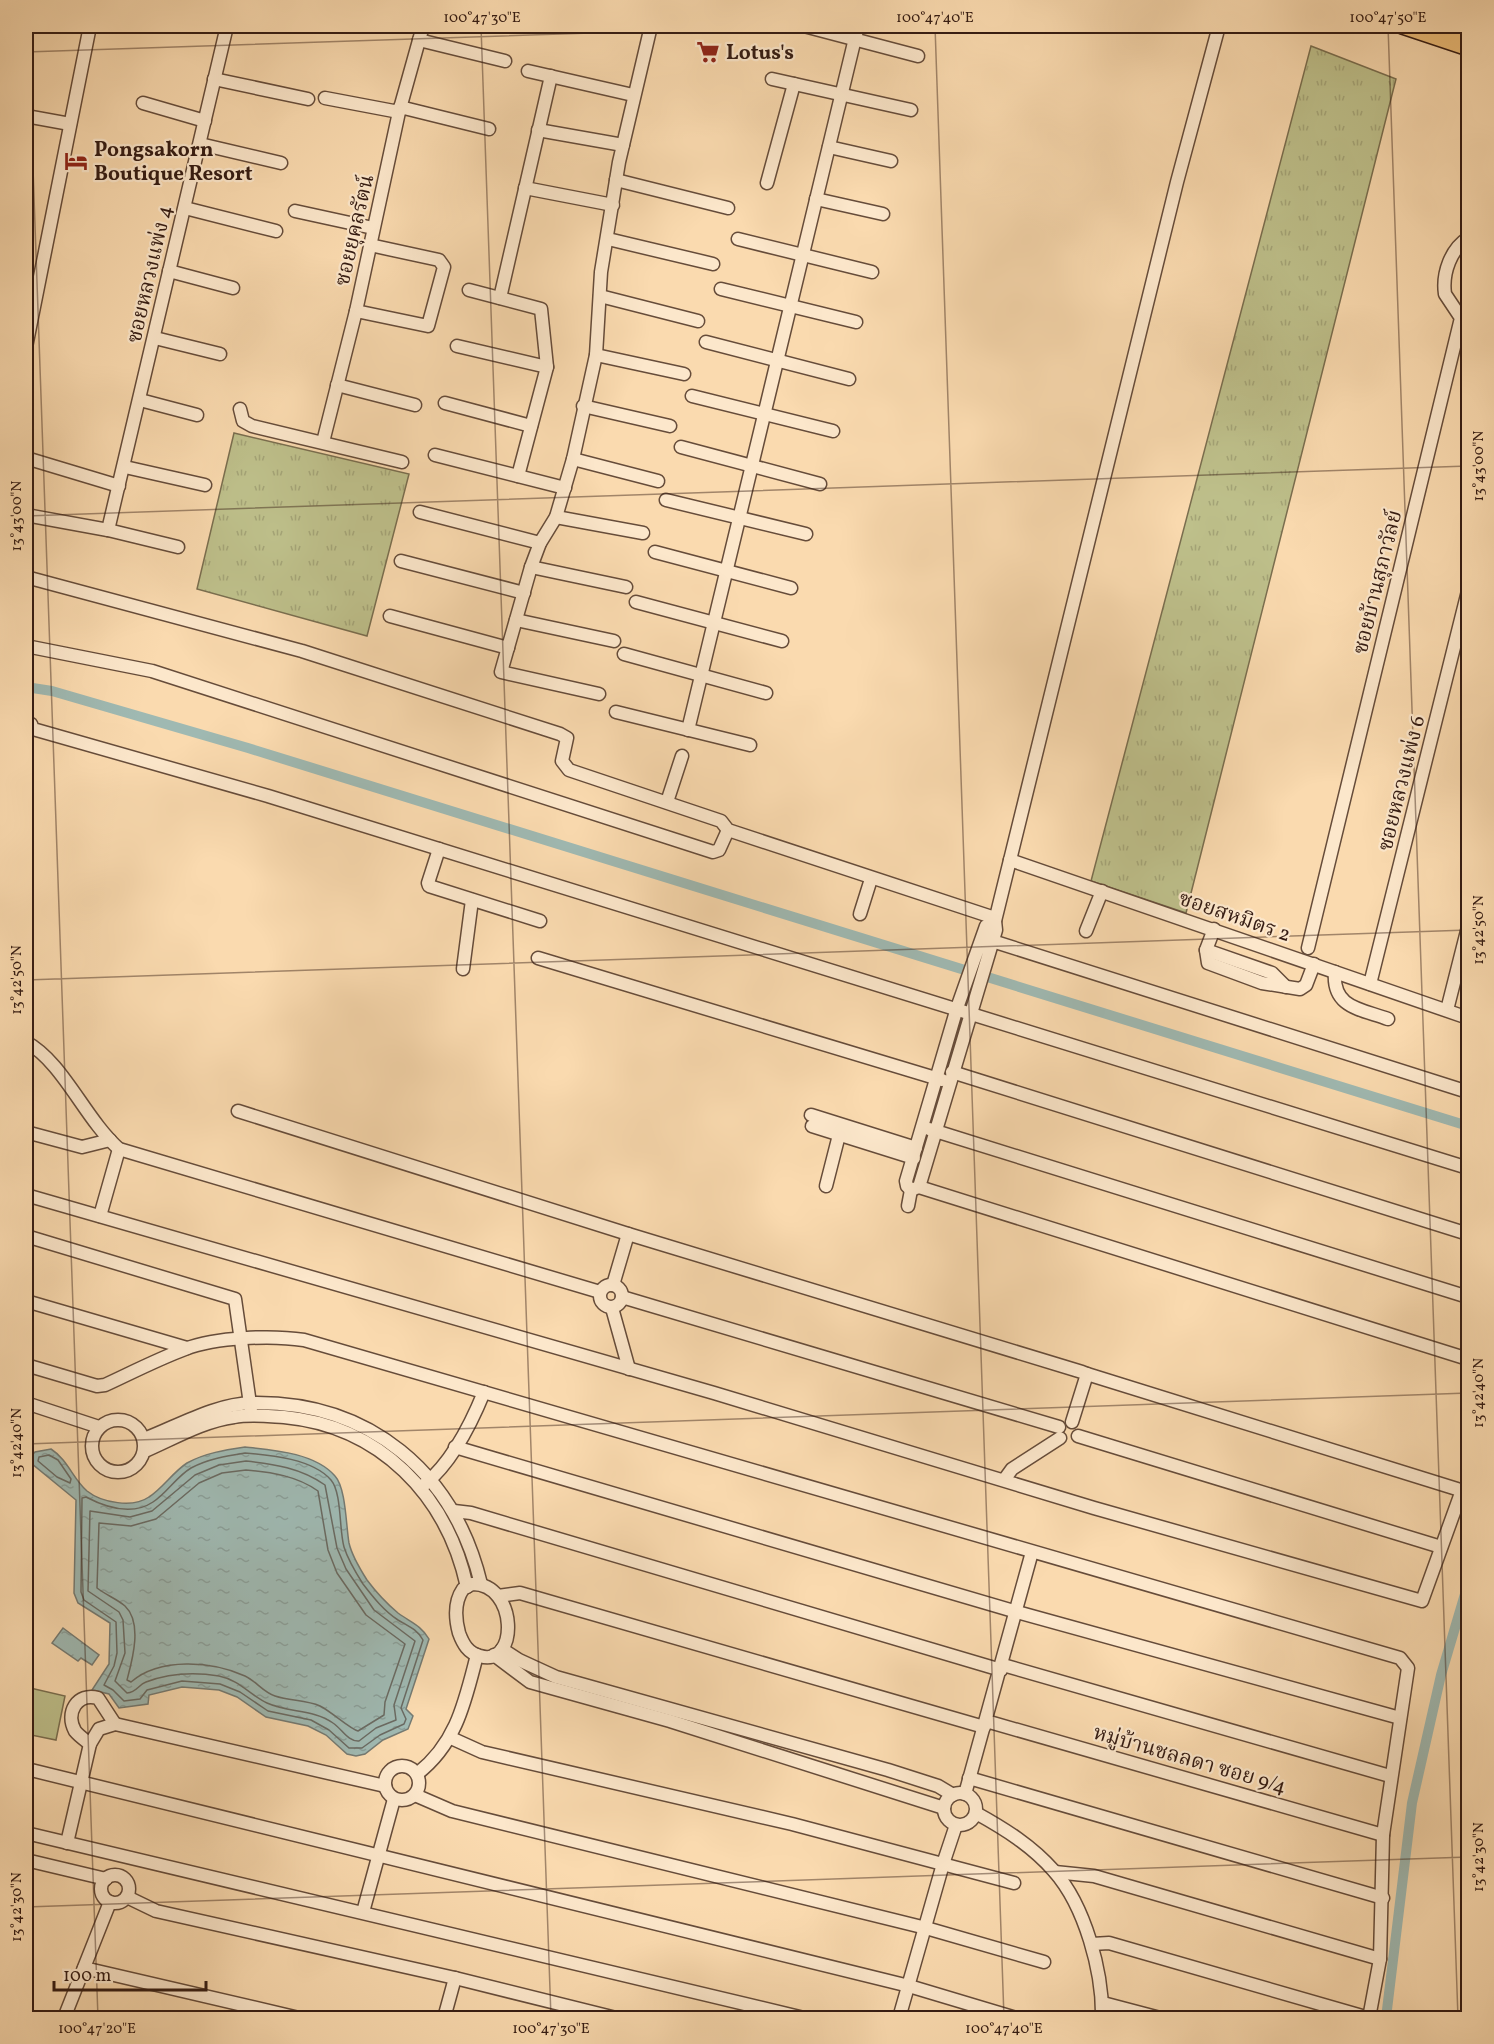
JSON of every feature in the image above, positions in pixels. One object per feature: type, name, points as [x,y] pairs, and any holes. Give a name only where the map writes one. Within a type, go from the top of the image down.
[{"type":"main road","points":[[1402,26],[1468,48]]},
{"type":"main road","points":[[1444,26],[1468,34]]},
{"type":"street","points":[[26,347],[31,279],[70,124],[90,26]]},
{"type":"street","name":"ซอยหลวงแพ่ง 4","points":[[108,530],[125,467],[227,26]]},
{"type":"street","name":"ซอยยุคลรัตน์","points":[[323,442],[356,311],[399,110],[423,26]]},
{"type":"street","points":[[599,694],[501,672],[531,567],[540,543],[556,517],[573,459],[596,354],[601,272],[616,180],[633,95],[651,26]]},
{"type":"street","points":[[804,26],[918,56]]},
{"type":"street","points":[[688,730],[858,26]]},
{"type":"street","points":[[908,1206],[936,1131],[969,1013],[969,994],[987,940],[986,926],[995,919],[1177,182],[1219,26]]},
{"type":"street","points":[[419,40],[505,61]]},
{"type":"street","points":[[528,71],[633,95]]},
{"type":"street","points":[[500,298],[551,76]]},
{"type":"street","points":[[214,79],[308,99]]},
{"type":"street","points":[[772,79],[911,110]]},
{"type":"street","points":[[767,183],[794,84]]},
{"type":"street","points":[[326,98],[399,110],[489,129]]},
{"type":"street","points":[[143,103],[205,121]]},
{"type":"street","points":[[26,116],[70,124]]},
{"type":"street","points":[[538,130],[623,145]]},
{"type":"street","points":[[200,144],[281,163]]},
{"type":"street","points":[[829,147],[891,161]]},
{"type":"street","points":[[616,180],[728,208]]},
{"type":"street","points":[[525,188],[613,205]]},
{"type":"street","points":[[816,199],[883,214]]},
{"type":"street","points":[[185,208],[276,231]]},
{"type":"street","points":[[295,211],[373,228]]},
{"type":"street","name":"ซอยบ้านสุภาวัลย์","points":[[1308,948],[1461,318],[1445,294],[1450,262],[1453,251],[1468,238]]},
{"type":"street","points":[[608,239],[713,264]]},
{"type":"street","points":[[738,239],[872,272]]},
{"type":"street","points":[[356,311],[428,327],[444,267],[439,260],[370,245]]},
{"type":"street","points":[[170,271],[233,288]]},
{"type":"street","points":[[721,289],[856,322]]},
{"type":"street","points":[[469,291],[541,309],[547,367],[518,476]]},
{"type":"street","points":[[600,296],[698,321]]},
{"type":"street","points":[[155,338],[219,354]]},
{"type":"street","points":[[706,342],[849,379]]},
{"type":"street","points":[[457,346],[547,367]]},
{"type":"street","points":[[596,354],[684,374]]},
{"type":"street","points":[[338,385],[415,405]]},
{"type":"street","points":[[692,396],[832,431]]},
{"type":"street","points":[[140,400],[197,415]]},
{"type":"street","points":[[445,402],[531,426]]},
{"type":"street","points":[[583,406],[670,426]]},
{"type":"street","points":[[240,409],[240,418],[246,423],[402,462]]},
{"type":"street","points":[[681,447],[820,484]]},
{"type":"street","points":[[435,455],[565,488]]},
{"type":"street","points":[[26,458],[119,486]]},
{"type":"street","points":[[573,459],[658,481]]},
{"type":"street","points":[[125,467],[206,486]]},
{"type":"street","points":[[666,500],[806,534]]},
{"type":"street","points":[[420,512],[540,543]]},
{"type":"street","points":[[26,515],[108,530],[178,547]]},
{"type":"street","points":[[556,517],[643,533]]},
{"type":"street","points":[[655,552],[791,588]]},
{"type":"street","points":[[401,561],[524,593]]},
{"type":"street","points":[[531,567],[626,588]]},
{"type":"street","points":[[26,577],[302,651],[560,734],[567,738],[562,761],[564,768],[722,821],[728,830],[995,919]]},
{"type":"street","name":"ซอยหลวงแพ่ง 6","points":[[1370,984],[1468,591]]},
{"type":"street","points":[[636,602],[782,641]]},
{"type":"street","points":[[390,616],[507,648]]},
{"type":"street","points":[[516,620],[614,641]]},
{"type":"street","points":[[26,646],[162,674],[707,851],[719,850],[728,830]]},
{"type":"street","points":[[624,654],[766,693]]},
{"type":"street","points":[[616,712],[750,745]]},
{"type":"street","points":[[28,728],[180,769],[1468,1168]]},
{"type":"street","points":[[667,802],[682,756]]},
{"type":"street","points":[[439,849],[428,884],[540,921]]},
{"type":"street","name":"ซอยสหมิตร 2","points":[[1010,860],[1468,1018]]},
{"type":"street","points":[[860,914],[871,879]]},
{"type":"street","points":[[1086,931],[1102,891]]},
{"type":"street","points":[[463,969],[472,900]]},
{"type":"street","points":[[1447,1010],[1468,927]]},
{"type":"street","points":[[1214,929],[1206,951],[1272,973],[1286,987],[1304,987],[1314,964]]},
{"type":"street","points":[[987,940],[1468,1092]]},
{"type":"street","points":[[538,958],[936,1078],[951,1077],[1468,1234]]},
{"type":"street","points":[[1335,972],[1336,993],[1343,1001],[1388,1019]]},
{"type":"street","points":[[969,994],[957,1008],[906,1184],[1468,1359]]},
{"type":"street","points":[[26,1042],[45,1055],[114,1144],[100,1216]]},
{"type":"street","points":[[26,1195],[629,1369],[1094,1508],[1422,1601],[1461,1494],[1457,1489],[628,1234],[238,1111]]},
{"type":"street","points":[[811,1120],[915,1153],[839,1135],[811,1120]]},
{"type":"street","points":[[922,1127],[1468,1297]]},
{"type":"street","points":[[26,1132],[82,1147],[114,1144],[600,1292]]},
{"type":"street","points":[[826,1186],[839,1135]]},
{"type":"street","points":[[613,1285],[628,1234]]},
{"type":"street","points":[[26,1236],[235,1299],[251,1409]]},
{"type":"street","points":[[600,1292],[606,1286],[613,1285],[620,1289],[622,1297],[619,1304],[612,1308]]},
{"type":"street","points":[[600,1292],[602,1303],[612,1308],[629,1369]]},
{"type":"street","points":[[622,1297],[1059,1433],[1069,1442],[1078,1436],[1079,1430],[1072,1422],[1064,1422],[1059,1433],[1012,1469],[1004,1480]]},
{"type":"street","points":[[26,1301],[187,1348]]},
{"type":"street","points":[[26,1365],[88,1385],[105,1385],[187,1348],[242,1338],[278,1337],[304,1340],[1400,1658],[1408,1668],[1390,1776],[1383,1835],[1380,1959],[1369,2018],[1109,1943],[1092,1944]]},
{"type":"street","points":[[1072,1422],[1087,1374]]},
{"type":"street","points":[[420,1487],[430,1479],[455,1447],[473,1419],[484,1392]]},
{"type":"street","points":[[29,1404],[99,1427]]},
{"type":"street","points":[[251,1409],[340,1429],[372,1445],[395,1462],[420,1487],[448,1528],[461,1563],[466,1587]]},
{"type":"street","points":[[145,1445],[141,1431],[126,1420],[116,1419],[99,1427],[92,1442],[92,1451],[96,1460],[110,1471],[118,1472],[135,1466],[145,1445],[200,1416],[251,1409],[324,1410],[347,1418],[404,1452],[430,1479],[454,1511],[482,1584],[498,1596],[509,1626],[508,1637],[498,1652],[483,1657],[470,1653],[462,1641],[457,1624],[459,1595],[466,1587],[482,1584]]},
{"type":"street","points":[[1078,1436],[1441,1547]]},
{"type":"street","points":[[455,1447],[1017,1612],[1400,1718]]},
{"type":"street","points":[[454,1511],[471,1513],[1002,1668],[1390,1776]]},
{"type":"street","points":[[944,1808],[959,1794],[969,1778],[1002,1668],[1032,1552]]},
{"type":"street","name":"หมู่บ้านชลลดา ซอย 9/4","points":[[498,1596],[520,1593],[1383,1835]]},
{"type":"street","points":[[498,1652],[556,1677],[711,1719],[938,1786],[974,1801],[976,1813],[969,1823],[956,1825],[947,1819],[944,1808]]},
{"type":"street","points":[[498,1652],[530,1682],[708,1733],[944,1808]]},
{"type":"street","points":[[417,1774],[433,1762],[451,1738],[462,1715],[477,1655]]},
{"type":"street","points":[[90,1744],[76,1734],[72,1725],[73,1708],[76,1702],[84,1697],[98,1698],[115,1724]]},
{"type":"street","points":[[708,1733],[711,1719]]},
{"type":"street","points":[[68,1843],[90,1744],[99,1730],[115,1724],[385,1786],[394,1799]]},
{"type":"street","points":[[451,1738],[482,1752],[792,1824],[1014,1883]]},
{"type":"street","points":[[385,1786],[387,1774],[396,1767],[408,1767],[417,1774],[420,1785],[415,1795],[405,1800],[394,1799]]},
{"type":"street","points":[[27,1769],[909,1986],[1016,2019]]},
{"type":"street","points":[[969,1778],[1383,1898]]},
{"type":"street","points":[[415,1795],[452,1811],[926,1929],[1044,1962]]},
{"type":"street","points":[[363,1912],[377,1854],[394,1799]]},
{"type":"street","points":[[976,1813],[1026,1844],[1055,1872],[1076,1908],[1092,1944],[1102,2003],[1102,2019]]},
{"type":"street","points":[[899,2019],[926,1929],[942,1864],[956,1825]]},
{"type":"street","points":[[26,1833],[804,2019]]},
{"type":"street","points":[[26,1860],[106,1880]]},
{"type":"street","points":[[1055,1872],[1094,1876],[1380,1959]]},
{"type":"street","points":[[114,1876],[126,1881],[129,1889],[126,1897],[119,1903],[105,1899],[102,1889],[106,1880],[114,1876]]},
{"type":"street","points":[[126,1897],[156,1911],[455,1978],[616,2019]]},
{"type":"street","points":[[64,2019],[110,1902]]},
{"type":"street","points":[[84,1968],[299,2019]]},
{"type":"street","points":[[444,2019],[455,1978]]},
{"type":"street","points":[[1102,2003],[1160,2019]]},
{"type":"green space","points":[[1311,46],[1396,79],[1186,913],[1091,881]]},
{"type":"green space","points":[[234,433],[409,474],[367,636],[197,589]]},
{"type":"green space","points":[[26,1687],[65,1696],[56,1740],[26,1734]]},
{"type":"water","points":[[245,1447],[293,1454],[317,1462],[335,1476],[343,1498],[349,1543],[359,1567],[385,1601],[419,1627],[429,1639],[406,1709],[413,1716],[408,1729],[383,1740],[365,1754],[356,1756],[347,1754],[326,1735],[308,1726],[266,1717],[237,1697],[219,1690],[182,1687],[149,1695],[148,1704],[119,1708],[109,1694],[92,1690],[109,1664],[110,1623],[78,1603],[74,1593],[76,1500],[31,1463],[30,1457],[35,1452],[51,1449],[57,1453],[87,1491],[101,1499],[126,1503],[149,1497],[187,1463],[215,1452]]},
{"type":"water","points":[[63,1628],[99,1655],[92,1665],[81,1658],[78,1661],[52,1643]]},
{"type":"waterway","points":[[26,687],[52,691],[248,748],[1468,1126]]},
{"type":"waterway","points":[[1386,2018],[1412,1803],[1441,1675],[1468,1584]]},
{"type":"place","name":"Lotus's","points":[[708,52]]},
{"type":"place","name":"Pongsakorn Boutique Resort","points":[[76,161]]}]
